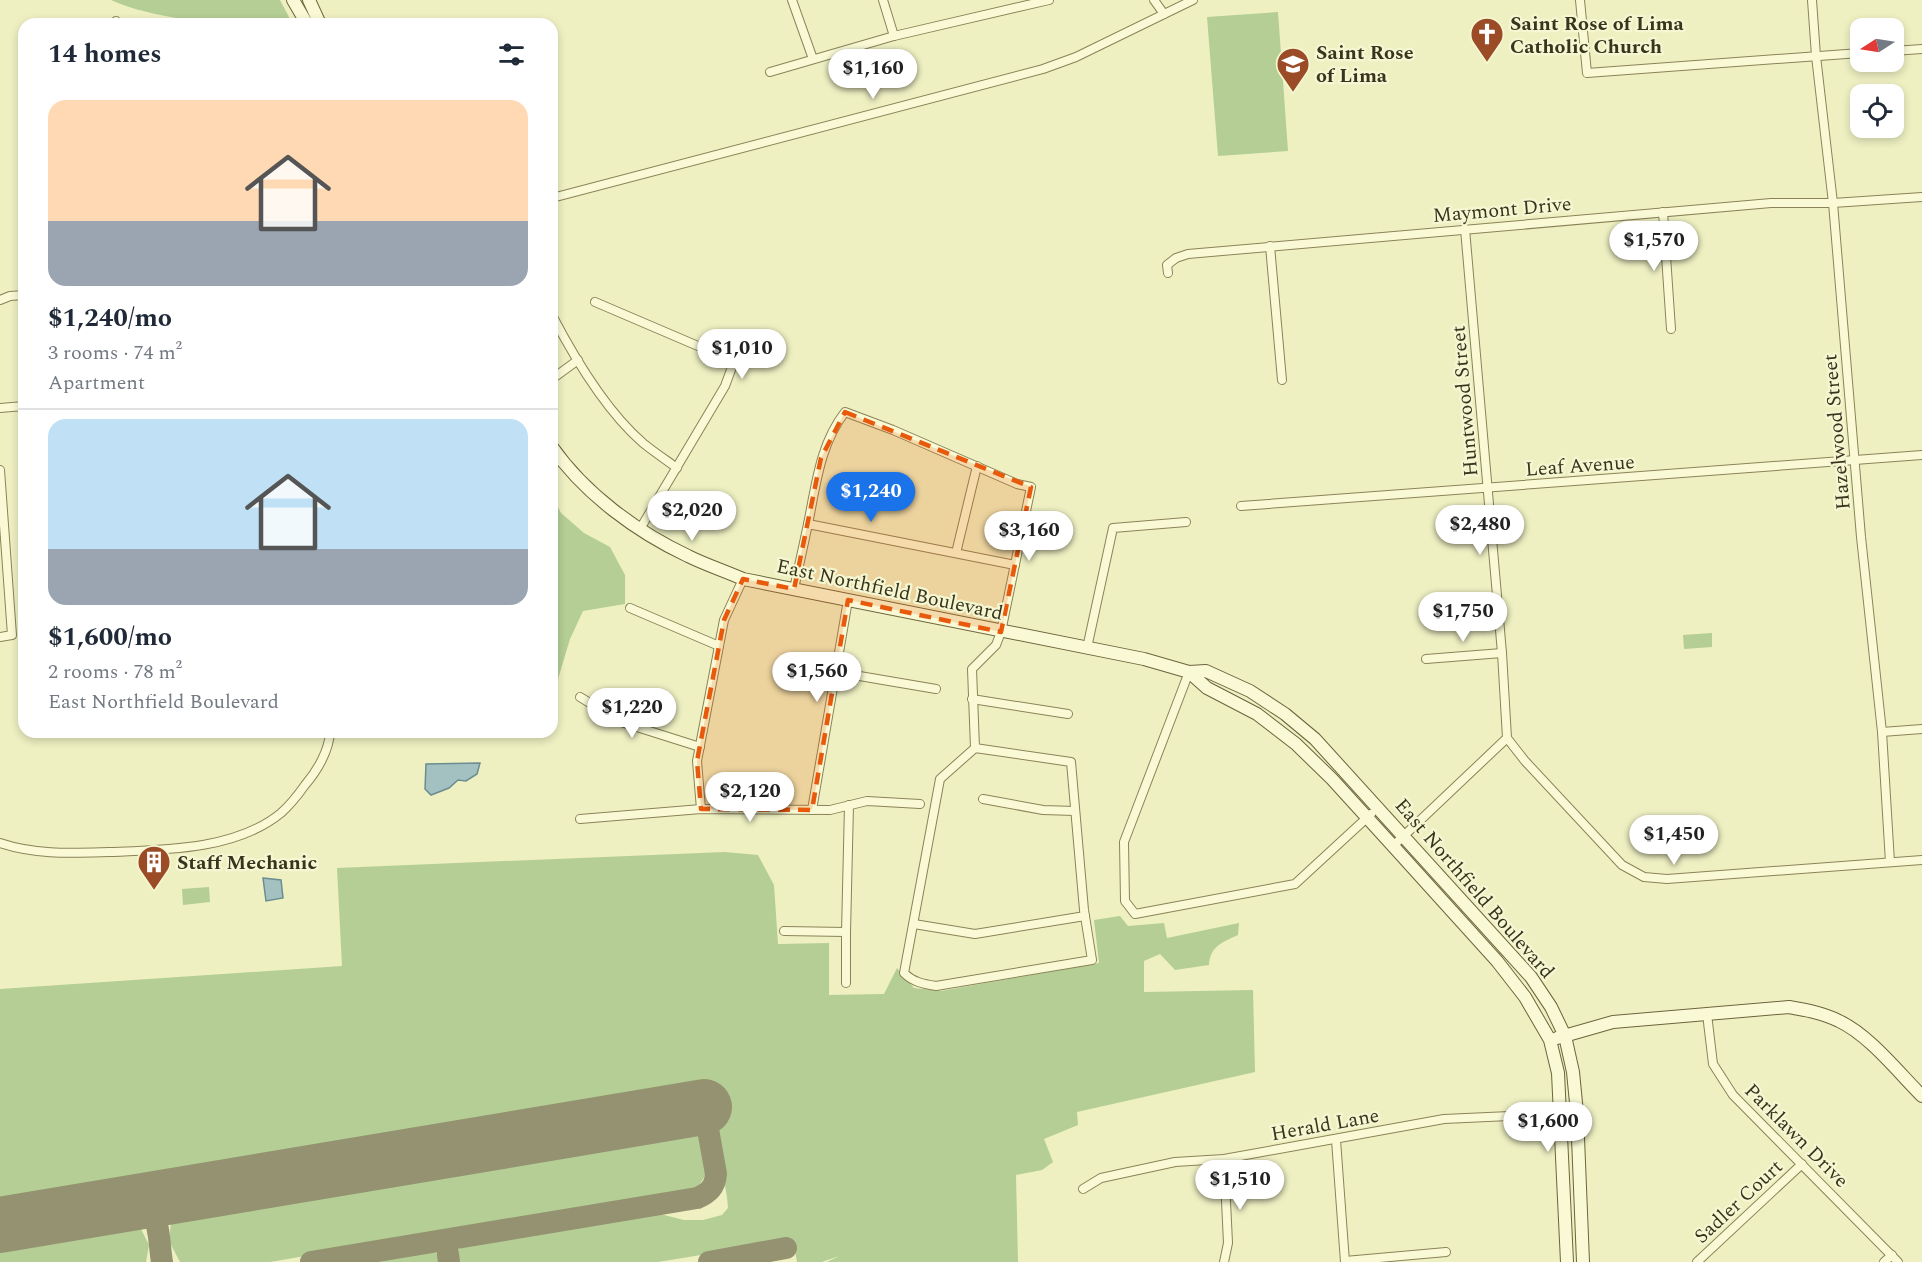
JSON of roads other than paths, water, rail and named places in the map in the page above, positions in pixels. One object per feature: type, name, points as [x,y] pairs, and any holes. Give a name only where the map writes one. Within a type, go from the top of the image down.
[{"type":"main road","points":[[293,0],[303,18]]},
{"type":"main road","points":[[309,0],[317,18]]},
{"type":"main road","name":"East Northfield Boulevard","points":[[558,456],[603,501],[640,529],[688,556],[743,579],[1144,659],[1189,672],[1206,671],[1250,691],[1285,714],[1316,739],[1531,977],[1551,1006],[1565,1036],[1573,1072],[1577,1113],[1583,1262]]},
{"type":"main road","name":"East Northfield Boulevard","points":[[1189,672],[1207,688],[1257,714],[1296,744],[1332,779],[1393,846],[1497,961],[1525,997],[1550,1040],[1558,1073],[1567,1262]]},
{"type":"main road","points":[[1550,1040],[1613,1022],[1789,1007],[1814,1011],[1840,1021],[1863,1037],[1922,1096]]},
{"type":"street","points":[[792,0],[813,59]]},
{"type":"street","points":[[883,0],[894,36]]},
{"type":"street","points":[[770,72],[894,36],[1049,0]]},
{"type":"street","points":[[1154,0],[1164,14]]},
{"type":"street","points":[[558,196],[1043,69],[1076,57],[1193,0]]},
{"type":"street","points":[[1580,0],[1587,74],[1850,54]]},
{"type":"street","name":"Hazelwood Street","points":[[1812,0],[1882,732],[1890,862]]},
{"type":"street","points":[[1904,50],[1922,49]]},
{"type":"street","name":"Maymont Drive","points":[[1168,273],[1167,265],[1176,258],[1188,254],[1771,203],[1833,203],[1922,197]]},
{"type":"street","points":[[1663,212],[1671,329]]},
{"type":"street","name":"Huntwood Street","points":[[1465,229],[1502,653],[1507,738]]},
{"type":"street","points":[[1270,246],[1282,380]]},
{"type":"street","points":[[0,300],[18,295]]},
{"type":"street","points":[[596,302],[726,358],[732,368],[725,386],[640,529]]},
{"type":"street","points":[[558,325],[609,408],[642,443],[677,468]]},
{"type":"street","points":[[558,375],[578,360]]},
{"type":"street","points":[[0,408],[18,406]]},
{"type":"street","points":[[794,589],[821,458],[837,422],[845,412],[893,430],[1017,484],[1030,487],[1001,632],[996,645],[972,669],[975,748]]},
{"type":"street","name":"Leaf Avenue","points":[[1241,506],[1922,455]]},
{"type":"street","points":[[956,553],[977,466]]},
{"type":"street","points":[[0,470],[12,635],[0,637]]},
{"type":"street","points":[[1087,648],[1113,528],[1186,522]]},
{"type":"street","points":[[808,524],[1015,565]]},
{"type":"street","points":[[701,809],[698,761],[700,747],[724,620],[743,579]]},
{"type":"street","points":[[812,810],[848,600]]},
{"type":"street","points":[[630,608],[719,646]]},
{"type":"street","points":[[1426,659],[1502,653]]},
{"type":"street","points":[[836,672],[936,689]]},
{"type":"street","points":[[1189,672],[1124,842],[1125,902],[1135,914],[1295,884],[1377,807]]},
{"type":"street","points":[[580,697],[621,722],[700,747]]},
{"type":"street","points":[[972,699],[1068,714]]},
{"type":"street","points":[[1882,732],[1922,729]]},
{"type":"street","points":[[0,843],[31,851],[60,854],[166,850],[221,841],[258,827],[281,813],[315,773],[330,738]]},
{"type":"street","points":[[1393,846],[1507,738],[1525,761],[1622,865],[1644,877],[1678,879],[1922,860]]},
{"type":"street","points":[[975,748],[1071,762],[1085,916],[1092,960],[936,986],[922,984],[910,979],[904,973],[940,779],[975,748]]},
{"type":"street","points":[[983,799],[1043,810],[1075,811]]},
{"type":"street","points":[[580,819],[701,809],[830,810],[867,801],[920,804]]},
{"type":"street","points":[[846,983],[849,806]]},
{"type":"street","points":[[914,924],[975,934],[1085,916]]},
{"type":"street","points":[[784,931],[846,932]]},
{"type":"street","name":"Parklawn Drive","points":[[1707,1014],[1713,1064],[1733,1095],[1895,1258]]},
{"type":"street","name":"Herald Lane","points":[[1083,1189],[1101,1178],[1175,1162],[1224,1158],[1336,1140],[1444,1119],[1577,1113]]},
{"type":"street","points":[[1336,1140],[1345,1262],[1446,1252]]},
{"type":"street","points":[[1224,1158],[1228,1243],[1224,1262]]},
{"type":"street","name":"Sadler Court","points":[[1697,1262],[1802,1164]]},
{"type":"street","points":[[1884,1262],[1895,1258]]},
{"type":"water","points":[[480,763],[477,774],[466,781],[458,780],[449,788],[431,795],[425,789],[426,764]]},
{"type":"water","points":[[263,878],[281,880],[283,898],[266,901]]},
{"type":"place","name":"Saint Rose of Lima Catholic Church","points":[[1487,63]]},
{"type":"place","name":"Saint Rose of Lima","points":[[1293,93]]},
{"type":"place","name":"Staff Mechanic","points":[[154,891]]}]
